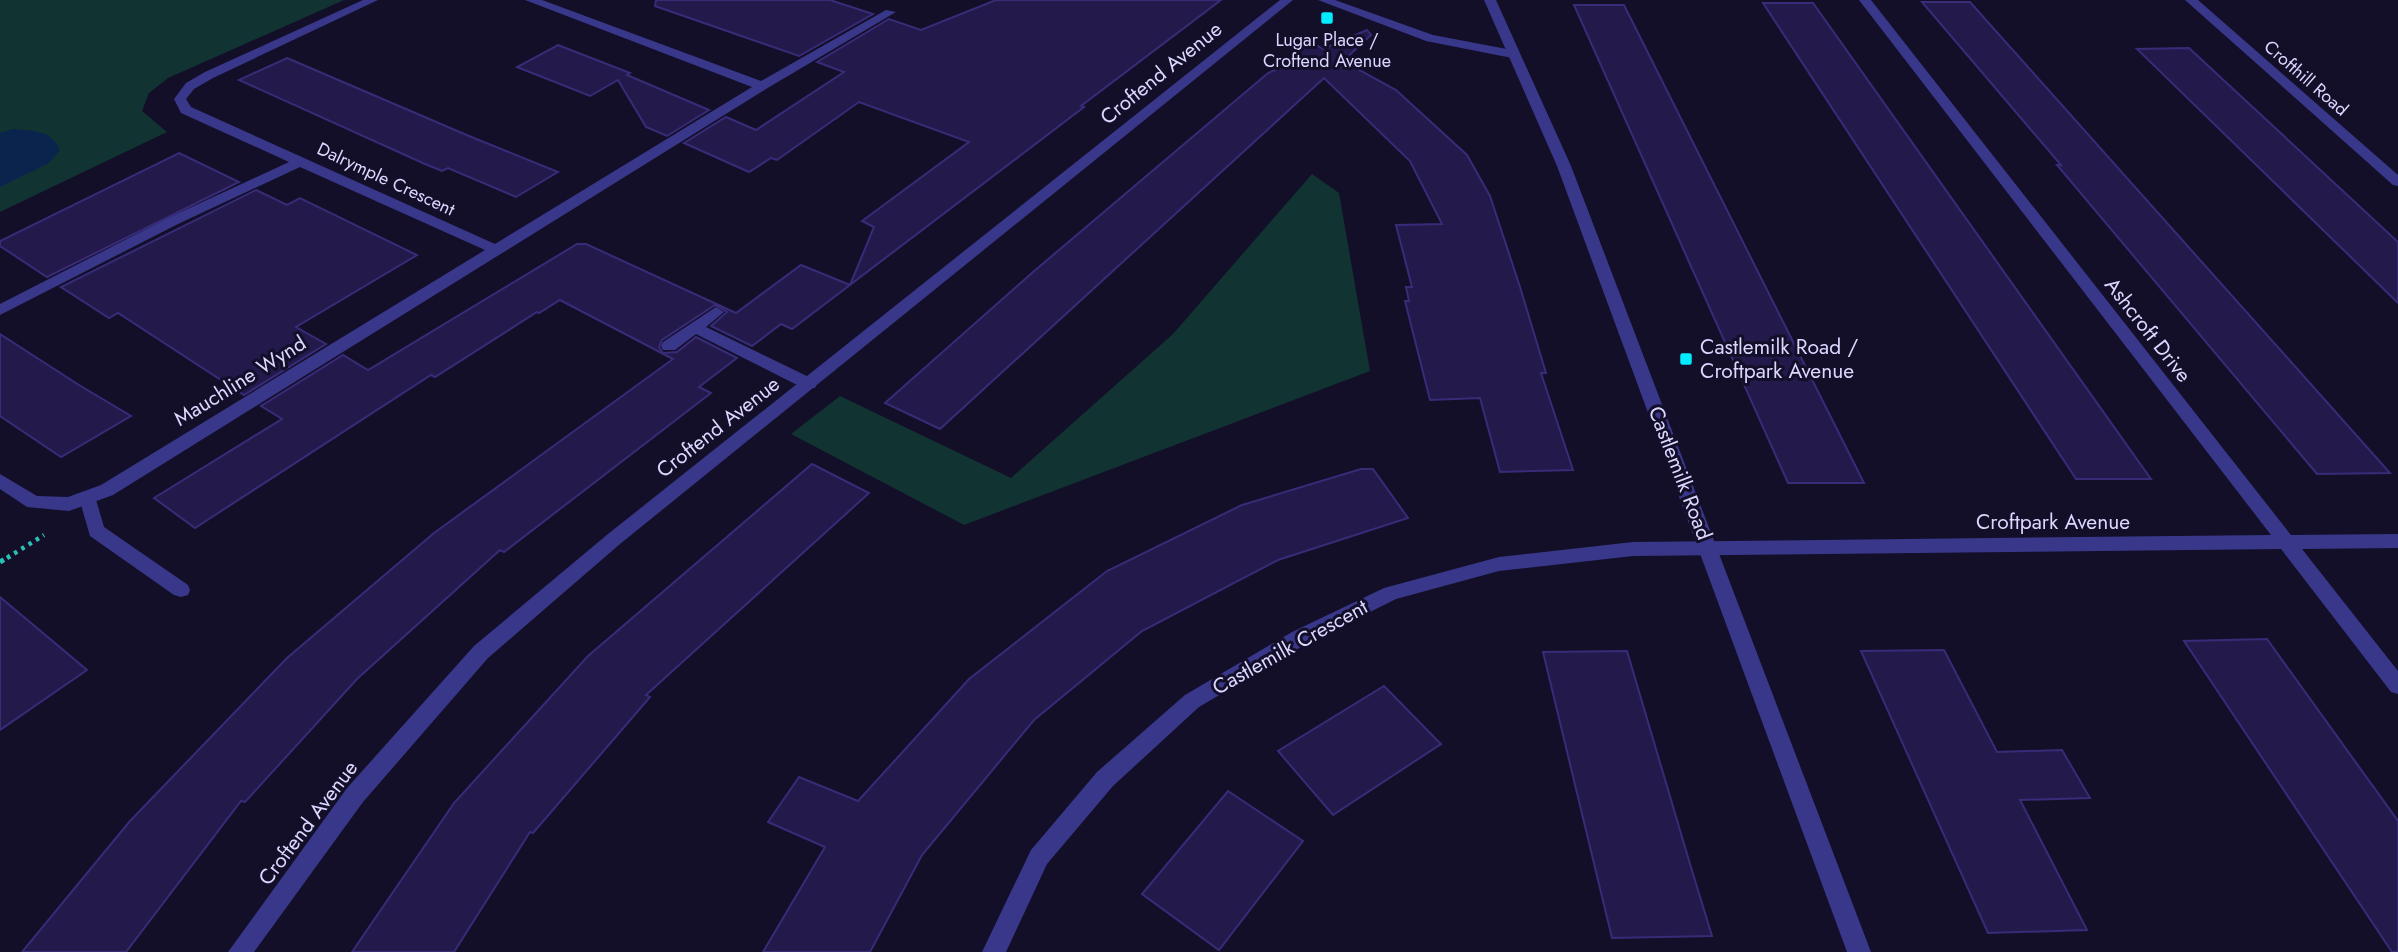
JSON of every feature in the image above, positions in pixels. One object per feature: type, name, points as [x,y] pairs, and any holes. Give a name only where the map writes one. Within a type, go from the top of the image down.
[{"type":"street","name":"Dalrymple Crescent","points":[[372,0],[209,75],[190,86],[180,99],[186,110],[496,250]]},
{"type":"street","points":[[531,0],[761,86]]},
{"type":"street","points":[[553,8],[568,0]]},
{"type":"street","name":"Croftend Avenue","points":[[240,952],[355,795],[481,652],[614,539],[1287,0]]},
{"type":"street","points":[[1324,0],[1430,38],[1512,54]]},
{"type":"street","name":"Castlemilk Road","points":[[1490,0],[1564,166],[1859,952]]},
{"type":"street","name":"Ashcroft Drive","points":[[1865,0],[2398,686]]},
{"type":"street","name":"Crofthill Road","points":[[2190,0],[2398,182]]},
{"type":"street","points":[[496,250],[761,86],[890,12]]},
{"type":"street","points":[[0,310],[173,221],[301,161]]},
{"type":"street","name":"Mauchline Wynd","points":[[0,480],[33,502],[69,505],[88,498],[119,483],[496,250]]},
{"type":"street","points":[[669,346],[716,312]]},
{"type":"street","points":[[694,327],[809,384]]},
{"type":"street","points":[[88,498],[96,531],[181,590]]},
{"type":"street","name":"Croftpark Avenue","points":[[1708,547],[2398,541]]},
{"type":"street","name":"Castlemilk Crescent","points":[[994,952],[1039,857],[1105,779],[1192,701],[1299,638],[1391,593],[1499,564],[1633,549],[1708,547]]},
{"type":"green space","points":[[0,0],[344,0],[168,78],[149,93],[142,111],[167,132],[0,212]]},
{"type":"green space","points":[[1312,174],[1339,193],[1370,371],[964,525],[791,434],[840,396],[1011,478],[1173,334]]},
{"type":"water","points":[[13,129],[47,135],[57,143],[60,150],[49,163],[0,187],[0,133]]},
{"type":"building","points":[[656,0],[830,0],[873,14],[799,56],[655,6]]},
{"type":"building","points":[[996,0],[1221,0],[1081,106],[1084,107],[850,285],[874,227],[862,221],[969,142],[859,102],[777,160],[771,158],[749,172],[684,143],[726,117],[756,130],[844,72],[817,62],[889,19],[921,30]]},
{"type":"building","points":[[1922,2],[1970,2],[2390,473],[2317,474]]},
{"type":"building","points":[[1763,3],[1813,3],[2151,479],[2076,479]]},
{"type":"building","points":[[1574,5],[1624,5],[1864,483],[1788,483]]},
{"type":"building","points":[[1367,30],[1371,35],[1343,61],[1396,90],[1467,155],[1490,196],[1546,373],[1541,373],[1573,470],[1500,472],[1480,398],[1430,400],[1405,301],[1409,301],[1406,287],[1412,287],[1396,225],[1442,224],[1410,161],[1324,78],[940,429],[885,403],[1033,272],[1268,73],[1303,58],[1291,47],[1299,36],[1323,49]]},
{"type":"building","points":[[558,45],[630,73],[627,75],[709,110],[667,136],[646,127],[618,80],[590,96],[517,67]]},
{"type":"building","points":[[2189,48],[2398,242],[2398,303],[2137,49]]},
{"type":"building","points":[[287,58],[558,172],[516,197],[448,168],[442,171],[425,164],[239,80]]},
{"type":"building","points":[[179,153],[239,182],[47,277],[0,246],[0,241]]},
{"type":"building","points":[[256,190],[287,205],[300,198],[417,255],[296,327],[326,344],[244,395],[118,313],[109,318],[61,287]]},
{"type":"building","points":[[577,244],[586,244],[736,313],[801,265],[850,285],[792,329],[781,324],[752,346],[711,326],[727,312],[715,305],[662,340],[659,347],[663,353],[677,352],[696,337],[737,358],[699,387],[711,393],[504,552],[500,550],[357,679],[245,802],[241,801],[126,952],[22,952],[130,821],[287,658],[434,533],[673,359],[560,300],[435,377],[431,375],[195,528],[154,498],[282,419],[261,406],[343,355],[368,370]]},
{"type":"building","points":[[0,334],[131,416],[61,457],[0,416]]},
{"type":"building","points":[[812,464],[869,493],[646,695],[650,697],[533,833],[530,832],[454,952],[352,952],[454,803],[588,656]]},
{"type":"building","points":[[1361,469],[1373,469],[1408,518],[1278,560],[1142,631],[1034,720],[922,855],[870,952],[763,952],[825,847],[768,822],[799,777],[858,801],[969,679],[1107,571],[1242,505]]},
{"type":"building","points":[[0,597],[87,670],[0,730]]},
{"type":"building","points":[[2267,639],[2398,821],[2398,952],[2392,952],[2184,641]]},
{"type":"building","points":[[1944,650],[1997,752],[2062,750],[2090,798],[2020,800],[2087,930],[1988,933],[1861,651]]},
{"type":"building","points":[[1627,651],[1712,936],[1612,938],[1543,652]]},
{"type":"building","points":[[1384,686],[1441,744],[1333,815],[1278,751]]},
{"type":"building","points":[[1228,791],[1303,841],[1219,950],[1142,894]]},
{"type":"place","name":"Lugar Place / Croftend Avenue","points":[[1327,18]]},
{"type":"place","name":"Castlemilk Road / Croftpark Avenue","points":[[1686,359]]}]
